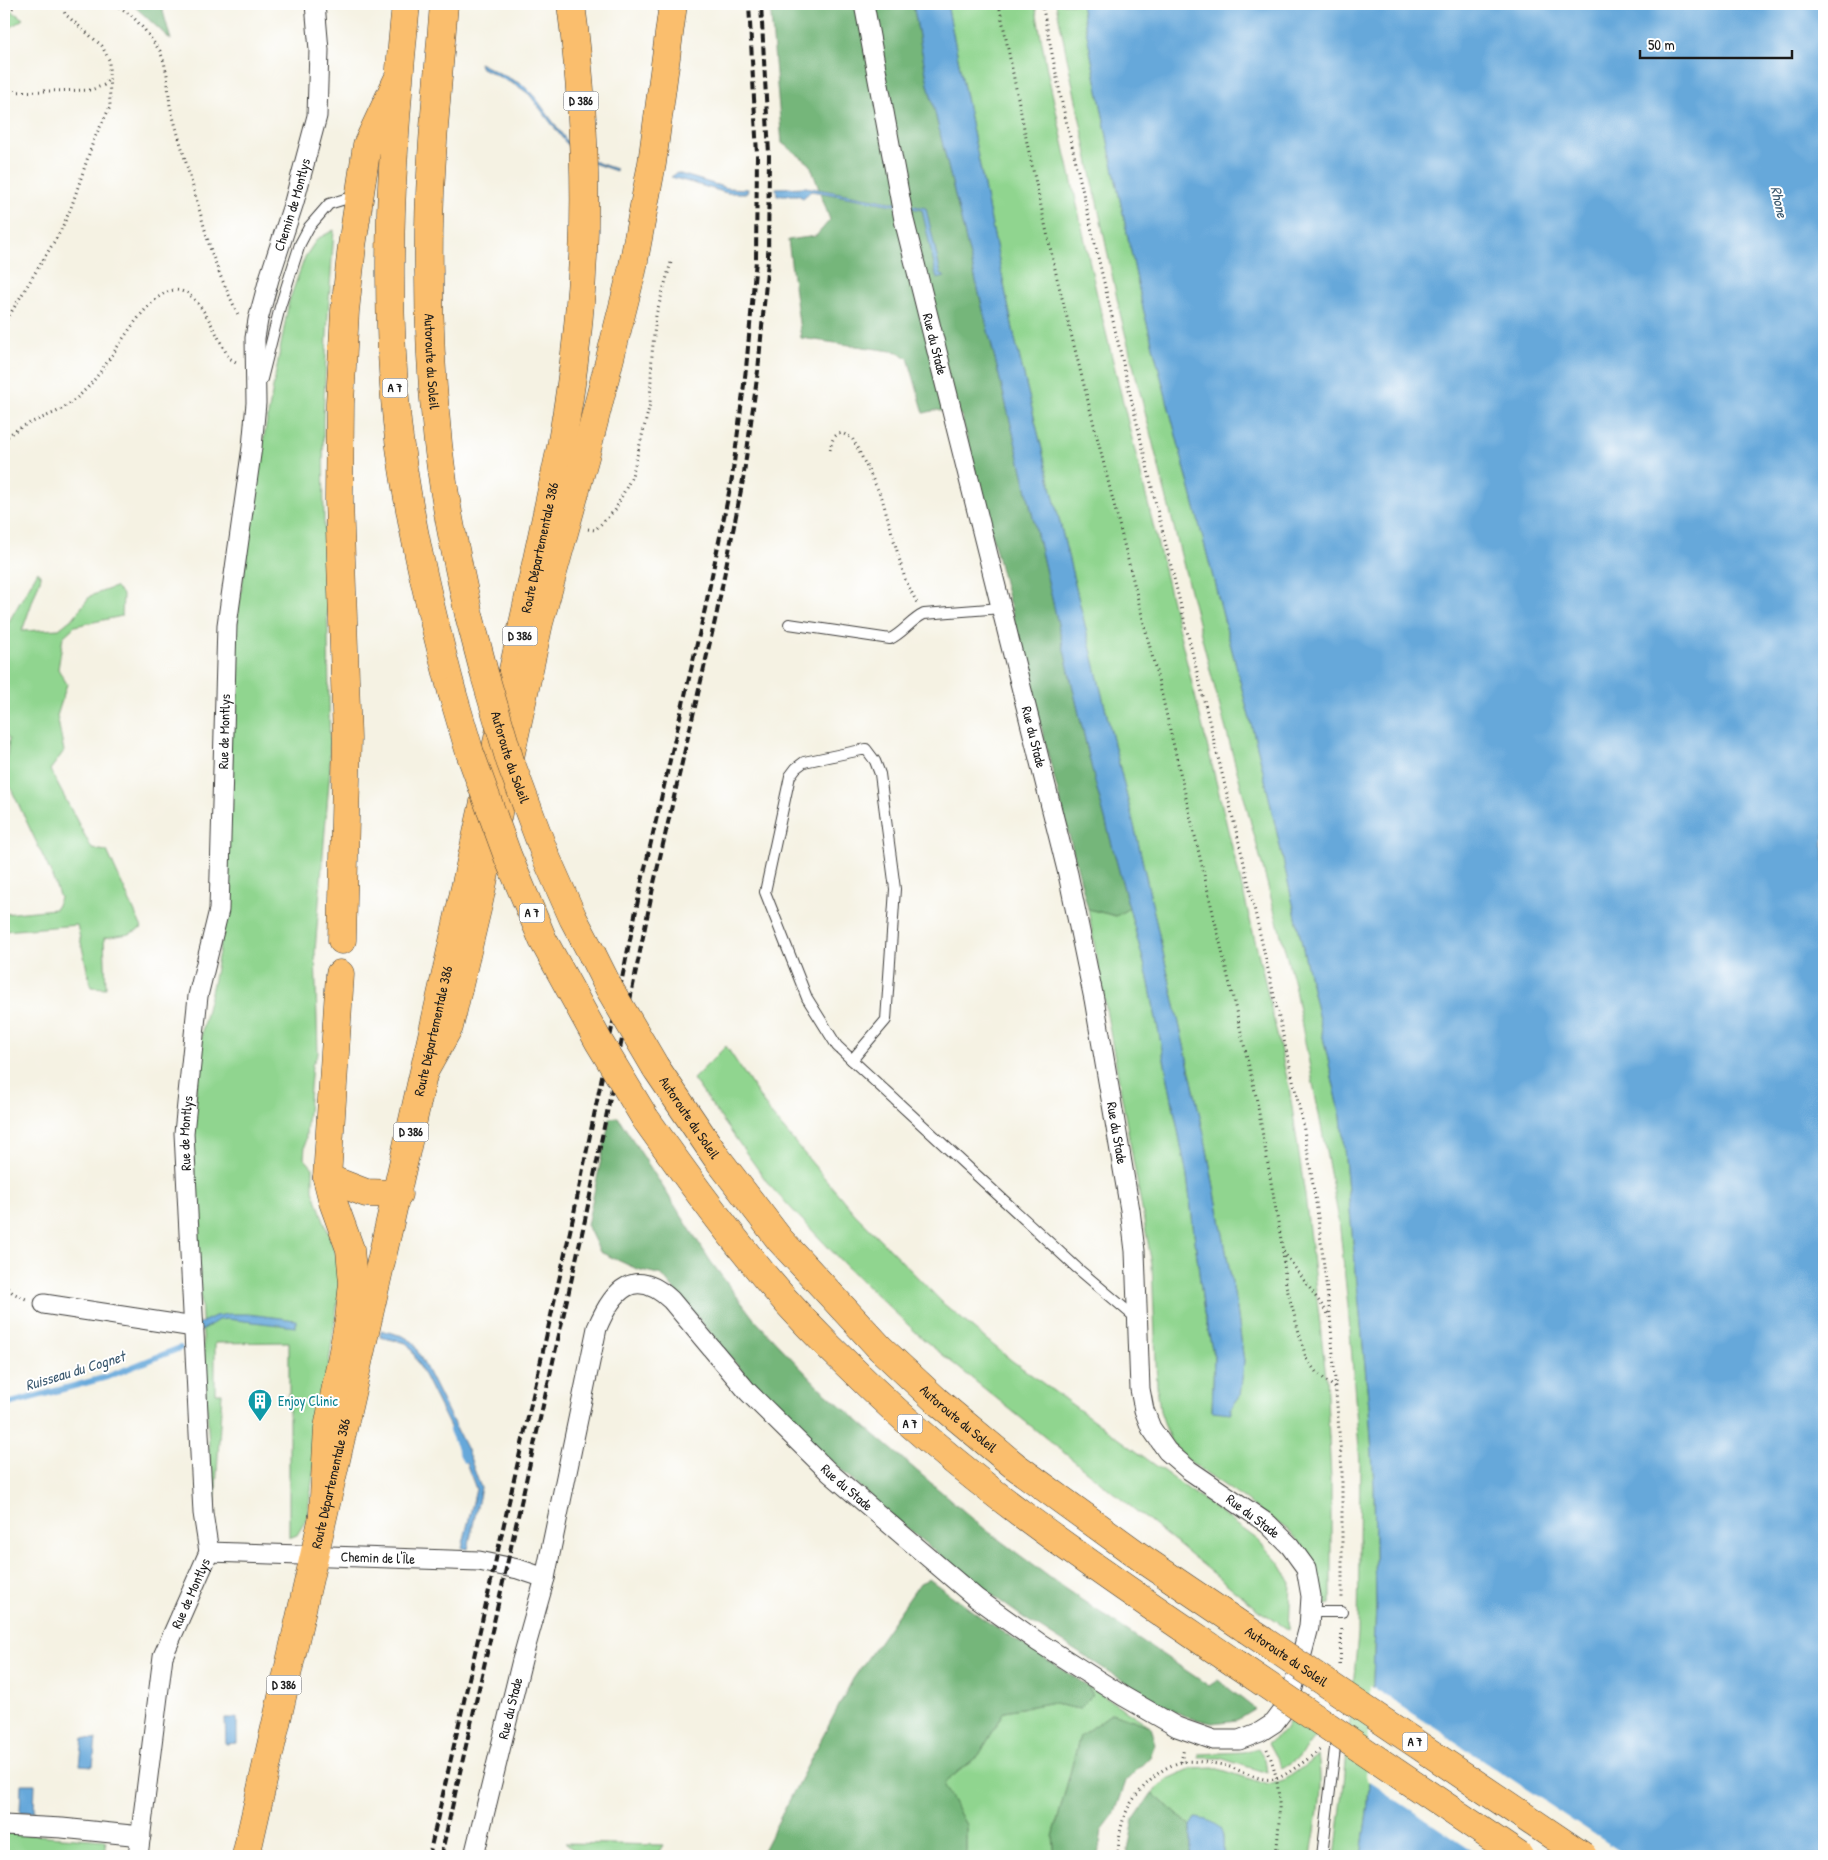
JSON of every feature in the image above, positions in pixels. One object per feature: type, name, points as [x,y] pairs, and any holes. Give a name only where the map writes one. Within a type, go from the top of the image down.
[{"type":"main road","name":"A 7","points":[[406,4],[398,79],[389,246],[390,311],[397,423],[406,488],[424,586],[470,752],[508,857],[543,940],[599,1042],[645,1118],[753,1262],[805,1321],[855,1373],[912,1426],[1048,1534],[1519,1856]]},
{"type":"main road","name":"Autoroute du Soleil","points":[[444,4],[432,167],[428,273],[436,423],[456,553],[469,615],[510,761],[546,857],[609,988],[656,1068],[717,1158],[780,1240],[880,1348],[938,1402],[1015,1466],[1113,1538],[1583,1856]]},
{"type":"main road","name":"Route Départementale 386","points":[[246,1856],[398,1194],[561,447],[578,325],[584,198],[581,95],[571,4]]},
{"type":"main road","points":[[425,1070],[449,1027],[479,901],[539,623],[615,338],[640,234],[652,164],[673,4]]},
{"type":"main road","points":[[342,940],[347,738],[339,500],[340,403],[345,311],[368,144],[398,79]]},
{"type":"main road","points":[[323,1514],[328,1428],[349,1320],[353,1283],[350,1249],[333,1202],[327,1178],[340,974]]},
{"type":"main road","points":[[327,1178],[366,1193],[398,1194]]},
{"type":"street","name":"Chemin de Montlys","points":[[256,404],[255,348],[258,320],[269,278],[294,202],[317,116],[319,50],[315,4]]},
{"type":"street","name":"Rue du Stade","points":[[474,1856],[522,1660],[545,1578],[597,1328],[604,1310],[615,1294],[630,1284],[644,1284],[659,1289],[671,1300],[748,1392],[830,1473],[976,1598],[1038,1642],[1115,1692],[1177,1727],[1214,1740],[1239,1740],[1260,1732],[1274,1723],[1289,1703],[1309,1627],[1311,1596],[1306,1568],[1290,1546],[1268,1524],[1189,1470],[1166,1451],[1151,1428],[1144,1410],[1140,1389],[1135,1251],[1130,1210],[1094,999],[1068,874],[904,220],[864,4]]},
{"type":"street","name":"Rue de Montlys","points":[[138,1856],[163,1656],[209,1552],[203,1513],[184,1133],[198,996],[219,910],[227,625],[252,447],[256,404]]},
{"type":"street","points":[[44,1304],[194,1326]]},
{"type":"street","name":"Chemin de l'Île","points":[[209,1552],[479,1561],[518,1569],[545,1578]]},
{"type":"street","points":[[4,1825],[62,1828],[141,1836]]},
{"type":"lane","points":[[256,404],[280,307],[300,244],[309,228],[329,204],[345,199],[360,199]]},
{"type":"lane","points":[[789,624],[890,639],[898,635],[917,617],[924,614],[1002,608]]},
{"type":"lane","points":[[852,1060],[886,1020],[896,889],[880,774],[875,761],[866,749],[804,762],[790,776],[765,892],[807,998],[837,1046],[852,1060],[1077,1268],[1138,1320]]},
{"type":"lane","points":[[1310,1612],[1342,1612]]},
{"type":"lane","points":[[1322,1856],[1336,1740]]},
{"type":"path","points":[[4,14],[18,4]]},
{"type":"path","points":[[4,324],[60,232],[71,208],[94,139],[110,107],[109,60],[102,46],[65,14],[62,4]]},
{"type":"path","points":[[115,4],[132,16],[160,52],[164,62],[170,106],[211,251],[220,275],[255,348]]},
{"type":"path","points":[[999,4],[1026,143],[1057,278],[1158,678],[1252,1079],[1283,1251],[1286,1285],[1306,1358],[1316,1372],[1336,1388]]},
{"type":"path","points":[[1042,4],[1062,103],[1158,513],[1242,853],[1297,1094],[1317,1209],[1330,1315],[1336,1388],[1342,1470],[1340,1671]]},
{"type":"path","points":[[4,92],[91,90],[104,85],[109,78]]},
{"type":"path","points":[[565,529],[595,530],[615,510],[632,476],[650,404],[656,315],[672,259]]},
{"type":"path","points":[[4,440],[18,428],[61,409],[83,393],[96,380],[132,326],[151,304],[171,290],[187,293],[204,313],[229,358],[255,372]]},
{"type":"path","points":[[830,450],[833,437],[836,434],[842,433],[852,438],[882,498],[905,579],[924,614]]},
{"type":"path","points":[[1283,1251],[1330,1315]]},
{"type":"path","points":[[4,1285],[22,1299],[44,1304]]},
{"type":"path","points":[[1260,1732],[1277,1778],[1279,1798],[1276,1856]]},
{"type":"path","points":[[1118,1856],[1119,1834],[1130,1802],[1160,1771],[1181,1762],[1215,1764],[1263,1778],[1277,1778],[1336,1740]]},
{"type":"green space","points":[[132,4],[161,4],[171,40]]},
{"type":"green space","points":[[770,4],[913,4],[928,84],[1021,466],[1094,778],[1129,908],[1116,916],[1088,909],[961,415],[936,410],[924,413],[908,358],[898,352],[801,338],[788,240],[816,236],[830,220],[810,164],[782,143]]},
{"type":"green space","points":[[947,4],[1035,4],[1047,70],[1099,304],[1264,977],[1289,1087],[1305,1195],[1326,1377],[1331,1479],[1331,1604],[1319,1606],[1308,1557],[1302,1545],[1288,1530],[1185,1458],[1170,1440],[1160,1411],[1157,1386],[1152,1265],[1088,909],[1116,916],[1129,908],[1148,978],[1187,1176],[1204,1313],[1214,1357],[1212,1411],[1231,1408],[1240,1396],[1244,1362],[1237,1309],[1204,1134],[1139,846],[1015,339]]},
{"type":"green space","points":[[1056,4],[1081,4],[1143,308],[1261,762],[1341,1117],[1369,1408],[1374,1485],[1376,1605],[1368,1804],[1361,1856],[1335,1856],[1358,1634],[1360,1463],[1348,1306],[1339,1220],[1294,984],[1210,670],[1120,313]]},
{"type":"green space","points":[[4,5],[23,19],[4,32]]},
{"type":"green space","points":[[334,230],[323,420],[330,770],[315,951],[318,1054],[312,1065],[304,1158],[313,1168],[313,1190],[342,1271],[307,1518],[297,1535],[289,1538],[289,1342],[215,1343],[215,1393],[222,1393],[215,1504],[212,1504],[192,1132],[202,1031],[223,930],[230,672],[258,469],[289,301],[305,257],[317,239]]},
{"type":"green space","points":[[38,571],[41,577],[22,631],[59,629],[74,617],[90,596],[115,587],[123,595],[122,616],[75,626],[63,637],[58,669],[67,684],[57,716],[64,751],[50,770],[92,849],[107,851],[142,928],[129,934],[104,938],[106,988],[91,987],[77,925],[4,931],[4,914],[55,909],[60,898],[50,871],[5,776],[9,739],[4,731],[4,630]]},
{"type":"green space","points":[[726,1046],[771,1114],[854,1213],[945,1305],[1011,1360],[1258,1540],[1279,1563],[1291,1583],[1289,1630],[1259,1610],[923,1339],[845,1265],[770,1186],[693,1079]]},
{"type":"green space","points":[[618,1117],[711,1262],[754,1319],[820,1388],[986,1530],[1064,1588],[1209,1686],[1218,1680],[1255,1709],[1237,1720],[1212,1723],[1186,1717],[1141,1692],[1024,1618],[968,1578],[894,1518],[806,1438],[752,1383],[662,1275],[637,1269],[600,1252],[587,1225],[610,1118]]},
{"type":"green space","points":[[929,1579],[982,1618],[1088,1686],[1092,1696],[1079,1709],[1049,1703],[1005,1711],[979,1755],[943,1784],[966,1825],[966,1856],[760,1856],[853,1679],[920,1583]]},
{"type":"green space","points":[[1088,1686],[1150,1726],[1112,1713],[1080,1736],[1053,1837],[1055,1856],[966,1856],[966,1825],[943,1784],[979,1755],[1005,1711],[1049,1703],[1079,1709],[1092,1696]]},
{"type":"green space","points":[[1112,1713],[1150,1726],[1155,1744],[1150,1757],[1126,1781],[1115,1813],[1102,1830],[1098,1856],[1055,1856],[1053,1837],[1080,1736]]},
{"type":"green space","points":[[1292,1717],[1315,1737],[1298,1758],[1282,1768],[1268,1743],[1285,1730]]},
{"type":"green space","points":[[1258,1748],[1265,1759],[1267,1773],[1220,1758],[1199,1758],[1199,1754],[1243,1752]]},
{"type":"green space","points":[[1318,1756],[1320,1794],[1311,1856],[1223,1856],[1223,1835],[1197,1818],[1191,1826],[1152,1793],[1168,1779],[1192,1768],[1213,1767],[1269,1785],[1286,1779]]},
{"type":"green space","points":[[1152,1793],[1191,1826],[1191,1856],[1127,1856],[1134,1819]]},
{"type":"green space","points":[[4,1833],[106,1840],[104,1856],[4,1856]]},
{"type":"green space","points":[[565,1843],[663,1845],[656,1856],[581,1856]]},
{"type":"water","points":[[913,4],[947,4],[1015,339],[1139,846],[1204,1134],[1237,1309],[1244,1362],[1240,1396],[1231,1408],[1231,1413],[1212,1411],[1214,1357],[1204,1313],[1187,1176],[1148,978],[1094,778],[1021,466],[928,84]]},
{"type":"water","name":"Rhone","points":[[1081,4],[1824,4],[1824,1856],[1361,1856],[1368,1804],[1376,1605],[1374,1485],[1369,1408],[1341,1117],[1261,762],[1143,308]]},
{"type":"water","points":[[479,63],[523,85],[535,97],[569,144],[587,159],[616,169],[616,171],[581,159],[566,143],[529,94],[480,67]]},
{"type":"water","points":[[677,173],[727,188],[748,189],[747,193],[727,193],[671,177]]},
{"type":"water","points":[[806,187],[926,208],[941,274],[945,277],[937,279],[922,210],[811,191],[803,198],[798,195],[777,195],[776,188]]},
{"type":"water","points":[[248,1314],[296,1320],[296,1327],[227,1319],[218,1320],[198,1333],[198,1324],[215,1316]]},
{"type":"water","points":[[381,1330],[403,1336],[413,1342],[467,1450],[481,1488],[468,1549],[462,1548],[476,1489],[460,1447],[410,1347],[406,1343],[380,1337]]},
{"type":"water","points":[[225,1718],[237,1718],[237,1743],[226,1744]]},
{"type":"water","points":[[83,1738],[96,1739],[93,1766],[80,1765]]},
{"type":"water","points":[[21,1784],[35,1784],[34,1812],[20,1812]]},
{"type":"water","points":[[1196,1818],[1212,1822],[1220,1829],[1223,1840],[1223,1856],[1191,1856],[1191,1826]]},
{"type":"pier","points":[[1370,1685],[1627,1856],[1480,1856],[1366,1780]]},
{"type":"waterway","name":"Ruisseau du Cognet","points":[[4,1405],[107,1377],[180,1348]]},
{"type":"waterway","points":[[452,1430],[465,1460]]},
{"type":"railway","points":[[429,1856],[573,1218],[642,881],[705,609],[732,478],[746,369],[756,260],[757,155],[749,4]]},
{"type":"railway","points":[[441,1856],[585,1220],[654,883],[717,612],[743,480],[758,371],[768,261],[769,154],[761,4]]},
{"type":"place","name":"Enjoy Clinic","points":[[260,1422]]}]
